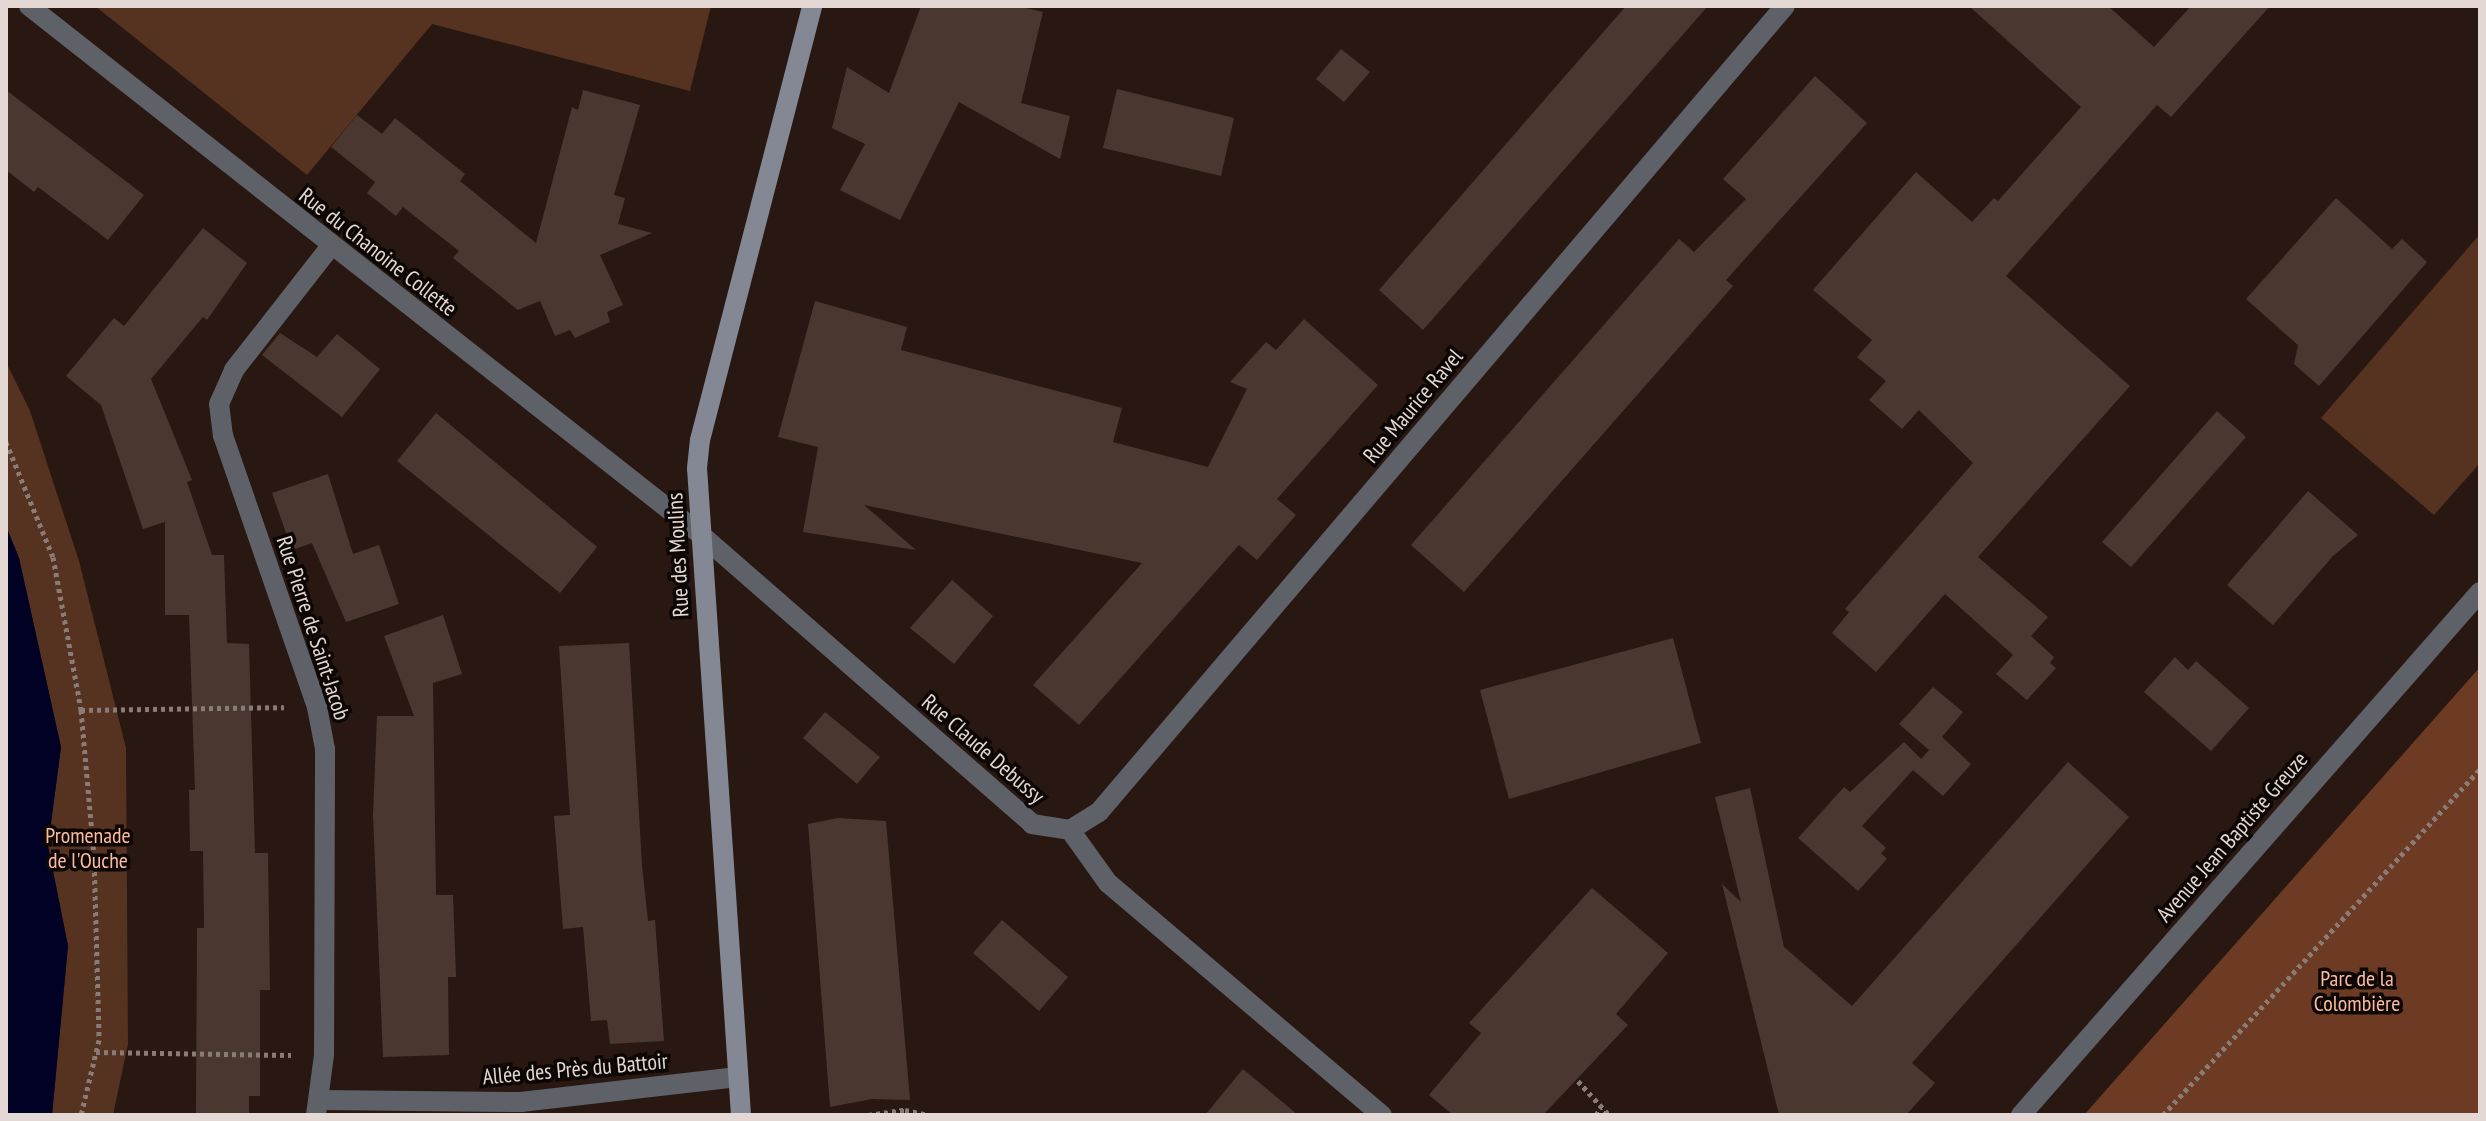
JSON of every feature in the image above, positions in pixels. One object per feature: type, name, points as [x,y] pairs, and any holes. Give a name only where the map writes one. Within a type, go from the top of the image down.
[{"type":"street","name":"Rue du Chanoine Collette","points":[[29,6],[699,533]]},
{"type":"street","name":"Rue des Moulins","points":[[741,1115],[699,533],[700,440],[812,6]]},
{"type":"street","name":"Rue Maurice Ravel","points":[[1070,830],[1099,812],[1785,6]]},
{"type":"street","name":"Rue Pierre de Saint-Jacob","points":[[318,1107],[324,1055],[325,749],[317,707],[223,436],[219,404],[234,370],[331,246]]},
{"type":"street","name":"Rue Claude Debussy","points":[[699,533],[1032,824],[1070,830]]},
{"type":"street","name":"Avenue Jean Baptiste Greuze","points":[[2021,1115],[2480,592]]},
{"type":"street","points":[[1070,830],[1108,883],[1382,1115]]},
{"type":"street","name":"Allée des Près du Battoir","points":[[318,1107],[521,1102],[738,1077]]},
{"type":"path","points":[[6,442],[53,557],[81,710],[94,856],[96,1052],[81,1115]]},
{"type":"path","points":[[81,710],[317,707]]},
{"type":"path","points":[[2163,1115],[2480,769]]},
{"type":"path","points":[[96,1052],[324,1055]]},
{"type":"path","points":[[1578,1081],[1609,1115]]},
{"type":"path","points":[[1596,1115],[1601,1107]]},
{"type":"path","points":[[868,1115],[905,1110],[929,1115]]},
{"type":"green space","points":[[95,6],[711,6],[690,91],[432,24],[307,175]]},
{"type":"green space","points":[[2480,234],[2480,463],[2434,515],[2321,418]]},
{"type":"green space","name":"Promenade de l'Ouche","points":[[6,362],[30,411],[79,561],[126,748],[128,1044],[113,1115],[52,1115],[68,946],[48,846],[61,747],[19,558],[6,526]]},
{"type":"green space","name":"Parc de la Colombière","points":[[2480,667],[2480,1115],[2084,1115]]},
{"type":"water","points":[[6,526],[19,558],[61,747],[48,846],[68,946],[52,1115],[6,1115]]},
{"type":"building","points":[[921,6],[1017,6],[1043,12],[1021,103],[1070,116],[1060,159],[959,102],[900,220],[840,190],[865,144],[832,128],[847,67],[889,93]]},
{"type":"building","points":[[1626,6],[1708,6],[1423,330],[1379,290]]},
{"type":"building","points":[[1969,6],[2108,6],[2154,47],[2191,6],[2270,6],[2171,117],[2157,105],[2006,276],[2130,386],[1978,557],[2048,617],[2031,636],[2054,657],[2050,663],[2056,668],[2027,700],[1996,674],[2013,655],[1945,594],[1876,672],[1832,633],[1849,612],[1845,609],[1973,463],[1919,410],[1902,429],[1869,400],[1886,381],[1857,357],[1872,340],[1813,290],[1916,172],[1972,222],[1994,198],[1998,201],[2081,107]]},
{"type":"building","points":[[1341,49],[1370,72],[1344,102],[1316,79]]},
{"type":"building","points":[[1815,76],[1867,123],[1726,280],[1733,286],[1464,592],[1411,545],[1679,239],[1694,252],[1746,199],[1723,179]]},
{"type":"building","points":[[1117,89],[1234,118],[1221,176],[1103,148]]},
{"type":"building","points":[[6,90],[144,195],[108,240],[38,187],[34,192],[6,170]]},
{"type":"building","points":[[583,90],[640,105],[614,195],[625,198],[618,224],[652,233],[600,255],[623,305],[607,312],[610,322],[575,338],[570,330],[555,336],[540,301],[518,310],[453,258],[459,251],[403,207],[396,216],[367,193],[375,182],[331,147],[357,115],[382,134],[395,118],[465,174],[460,181],[536,243],[572,107],[578,110]]},
{"type":"building","points":[[2336,198],[2392,249],[2402,239],[2427,262],[2319,386],[2294,364],[2298,345],[2246,299]]},
{"type":"building","points":[[203,228],[247,263],[207,320],[203,317],[151,379],[192,480],[187,482],[212,555],[224,555],[227,643],[249,644],[255,853],[268,853],[270,990],[260,990],[260,1096],[249,1096],[249,1115],[196,1115],[197,928],[204,928],[203,851],[190,851],[189,790],[195,790],[189,615],[165,615],[165,522],[143,529],[101,405],[66,376],[114,318],[124,326]]},
{"type":"building","points":[[815,301],[907,327],[901,350],[1122,408],[1113,442],[1208,467],[1247,389],[1230,382],[1266,342],[1276,350],[1304,319],[1378,385],[1277,499],[1296,515],[1257,560],[1239,545],[1079,725],[1033,685],[1142,563],[864,505],[916,550],[803,532],[818,447],[778,437]]},
{"type":"building","points":[[280,333],[317,357],[337,334],[380,369],[342,417],[262,355]]},
{"type":"building","points":[[2217,411],[2246,437],[2131,567],[2102,542]]},
{"type":"building","points":[[436,413],[597,547],[560,593],[397,461]]},
{"type":"building","points":[[328,474],[353,554],[379,545],[399,604],[346,622],[312,543],[292,550],[272,493]]},
{"type":"building","points":[[2308,491],[2358,535],[2333,556],[2273,625],[2227,585]]},
{"type":"building","points":[[952,580],[993,616],[954,664],[910,628]]},
{"type":"building","points":[[443,615],[462,674],[433,683],[436,895],[453,895],[456,977],[448,977],[449,1055],[383,1057],[373,815],[377,716],[414,716],[384,636]]},
{"type":"building","points":[[1673,638],[1701,743],[1509,799],[1480,690]]},
{"type":"building","points":[[629,643],[642,865],[648,921],[655,920],[664,1041],[610,1044],[607,1020],[591,1021],[583,927],[563,929],[554,816],[570,815],[559,646]]},
{"type":"building","points":[[2175,657],[2188,670],[2196,661],[2249,708],[2211,751],[2144,692]]},
{"type":"building","points":[[1933,687],[1963,712],[1942,737],[1971,764],[1943,796],[1913,770],[1862,826],[1886,848],[1881,853],[1887,859],[1858,891],[1798,838],[1844,787],[1850,792],[1904,742],[1921,759],[1929,750],[1899,724]]},
{"type":"building","points":[[825,712],[880,757],[857,784],[803,738]]},
{"type":"building","points":[[2068,762],[2129,817],[1912,1063],[1935,1083],[1906,1115],[1779,1115],[1722,884],[1741,902],[1715,797],[1750,788],[1784,947],[1852,1006]]},
{"type":"building","points":[[838,818],[886,821],[910,1100],[872,1099],[830,1107],[808,824]]},
{"type":"building","points":[[1592,888],[1668,953],[1616,1014],[1628,1025],[1543,1115],[1453,1115],[1429,1095],[1481,1033],[1469,1023]]},
{"type":"building","points":[[1002,920],[1068,977],[1039,1011],[973,953]]},
{"type":"building","points":[[1243,1069],[1298,1115],[1205,1115]]}]
